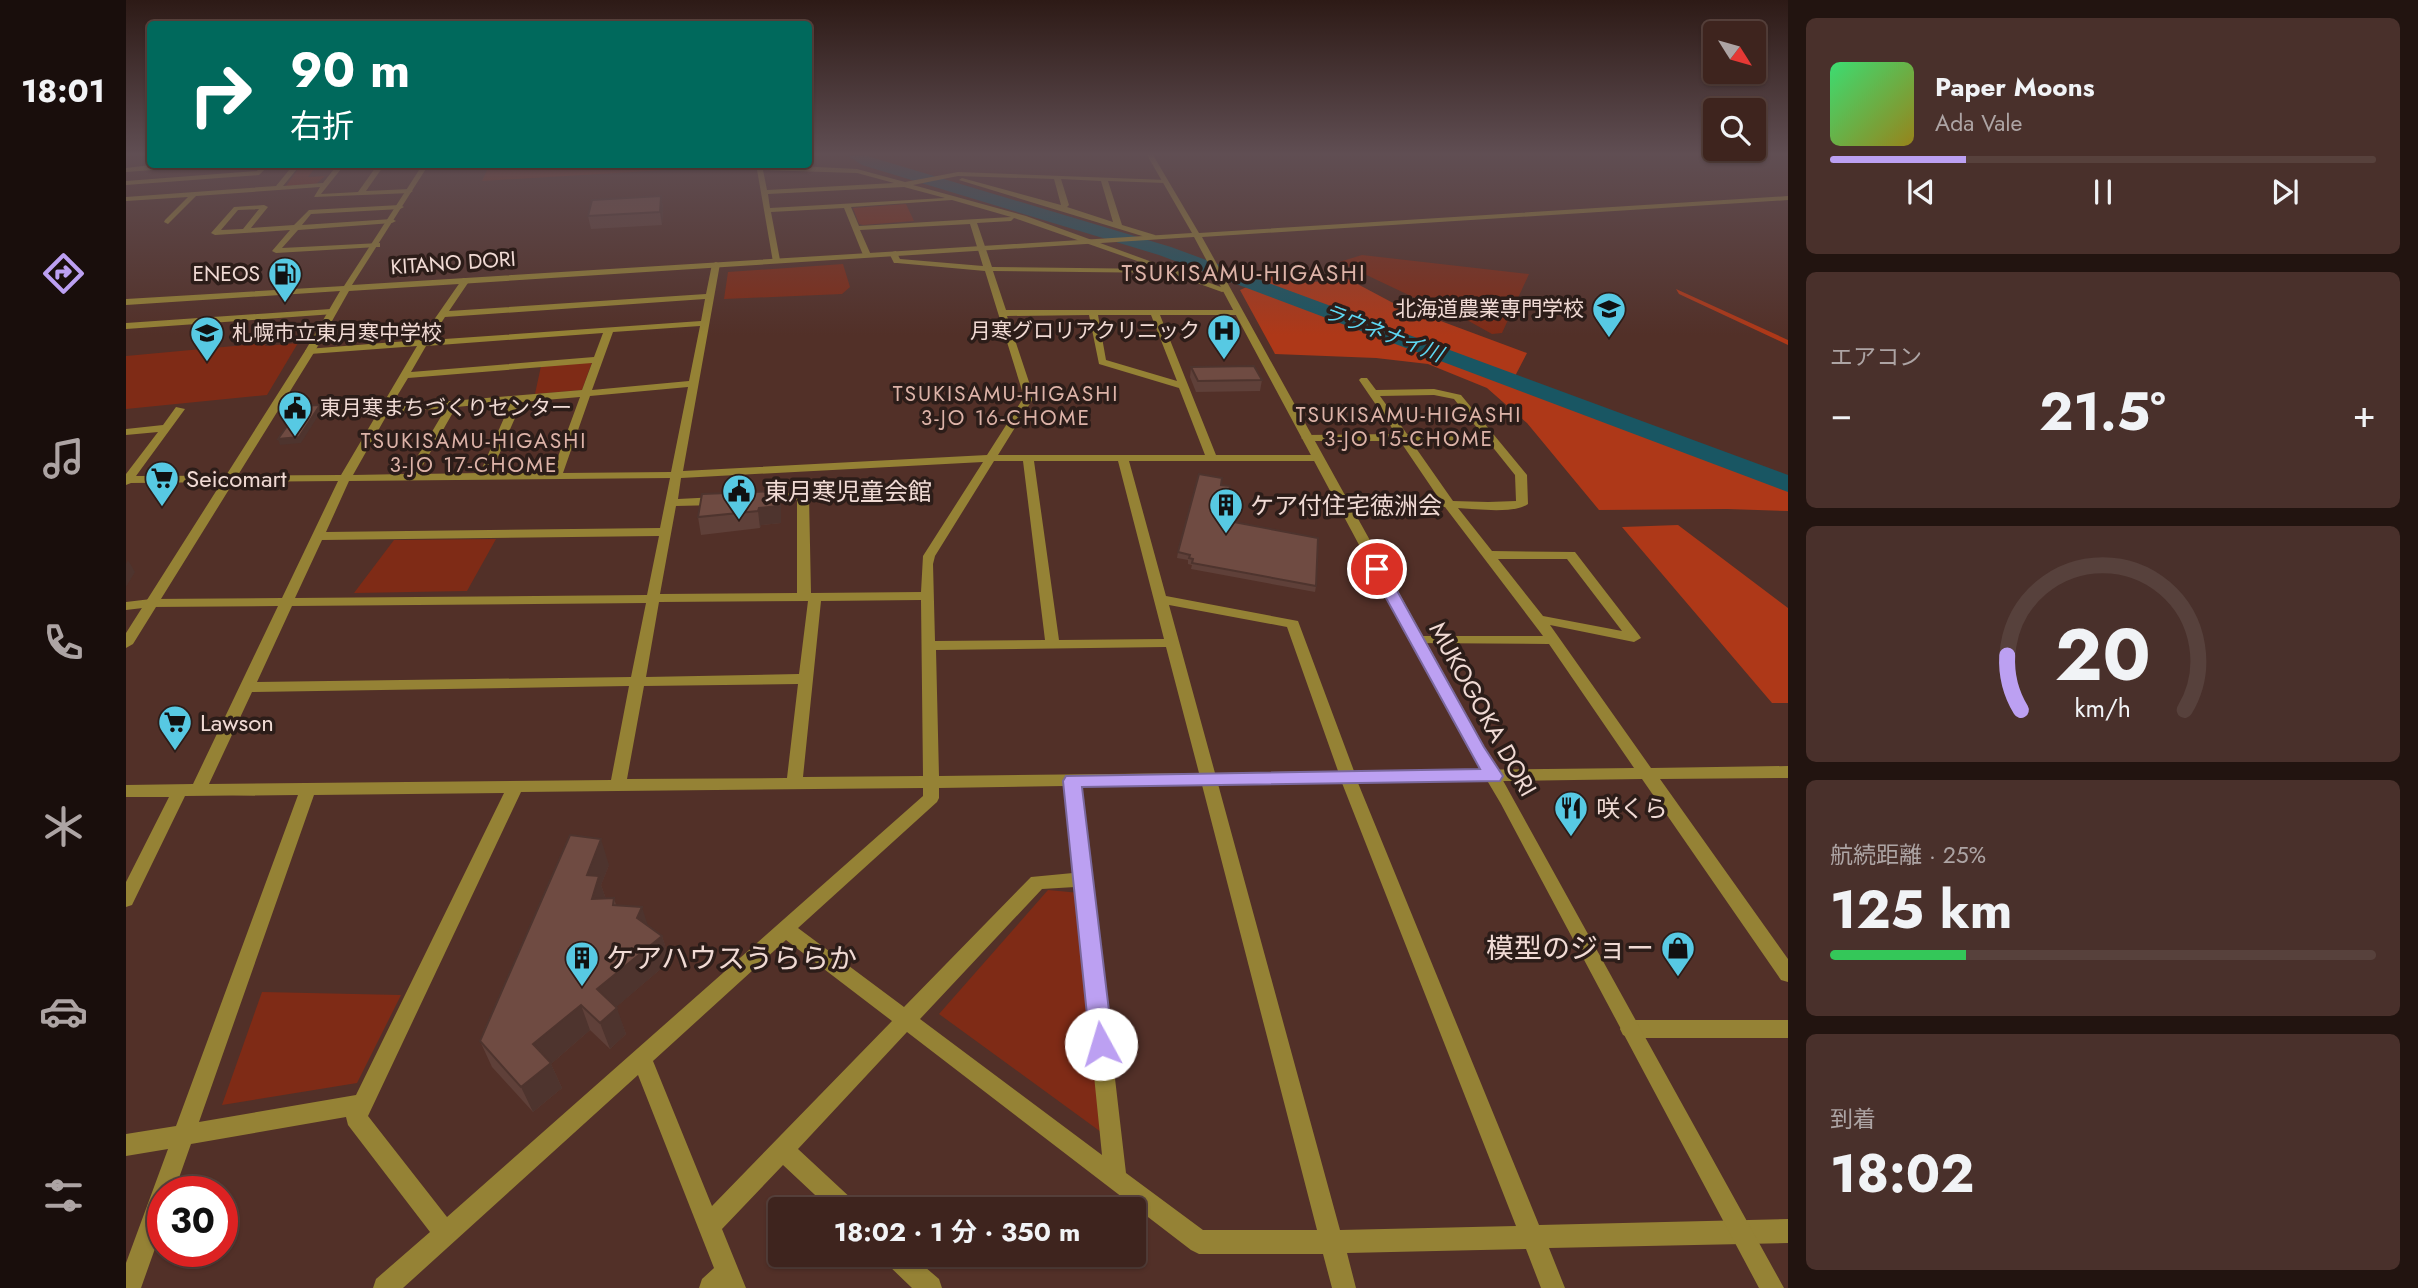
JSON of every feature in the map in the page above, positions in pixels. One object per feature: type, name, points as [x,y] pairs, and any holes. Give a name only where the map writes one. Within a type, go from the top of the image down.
[{"type":"street","points":[[168,222],[174,215]]},
{"type":"street","points":[[230,215],[215,233],[391,221]]},
{"type":"street","points":[[246,230],[258,215]]},
{"type":"street","points":[[307,215],[276,251],[377,245]]},
{"type":"street","points":[[126,644],[310,351],[331,312],[395,215]]},
{"type":"street","points":[[768,215],[776,260]]},
{"type":"street","points":[[851,215],[867,254]]},
{"type":"street","points":[[1013,215],[1094,240],[1223,286]]},
{"type":"street","points":[[1086,215],[1149,237]]},
{"type":"street","points":[[1115,215],[1118,225]]},
{"type":"street","name":"MUKOGOKA DORI","points":[[1185,215],[1772,1288]]},
{"type":"street","name":"KITANO DORI","points":[[127,303],[1507,215]]},
{"type":"street","points":[[856,228],[1023,218]]},
{"type":"street","points":[[385,1288],[931,798],[929,556],[1029,397],[973,221]]},
{"type":"street","points":[[893,253],[897,261],[988,269],[1175,271]]},
{"type":"street","points":[[618,785],[716,264]]},
{"type":"street","points":[[199,789],[345,478],[423,343],[466,280]]},
{"type":"street","points":[[444,314],[709,296]]},
{"type":"street","points":[[126,326],[331,312]]},
{"type":"street","points":[[1002,313],[1237,312]]},
{"type":"street","points":[[1093,313],[1102,362],[1183,386]]},
{"type":"street","points":[[1155,313],[1211,457]]},
{"type":"street","points":[[310,351],[705,323]]},
{"type":"street","points":[[556,476],[609,330]]},
{"type":"street","points":[[405,375],[598,360]]},
{"type":"street","points":[[385,410],[694,384]]},
{"type":"street","points":[[1339,498],[1449,504],[1488,506],[1522,504],[1521,475],[1457,397],[1434,392],[1369,387],[1449,504],[1538,619],[1788,974]]},
{"type":"street","points":[[484,477],[518,399]]},
{"type":"street","points":[[411,477],[453,404]]},
{"type":"street","points":[[127,480],[180,409]]},
{"type":"street","points":[[126,432],[165,428]]},
{"type":"street","points":[[1306,438],[1490,437]]},
{"type":"street","points":[[127,480],[675,475],[992,458],[1317,458]]},
{"type":"street","points":[[1124,458],[1345,1288]]},
{"type":"street","points":[[1028,460],[1052,645]]},
{"type":"street","points":[[671,503],[803,496],[809,597],[806,679],[794,783]]},
{"type":"street","points":[[317,536],[665,532]]},
{"type":"street","points":[[1489,555],[1571,555],[1634,638],[1538,619]]},
{"type":"street","points":[[126,606],[151,603],[928,596]]},
{"type":"street","points":[[1160,599],[1293,624],[1348,778],[1553,1288]]},
{"type":"street","points":[[1416,640],[1553,640]]},
{"type":"street","points":[[929,646],[1172,643]]},
{"type":"street","points":[[248,687],[806,679]]},
{"type":"street","points":[[126,791],[1788,772]]},
{"type":"street","points":[[1072,781],[1116,1181]]},
{"type":"street","points":[[446,1234],[356,1118],[515,786]]},
{"type":"street","points":[[126,900],[180,790]]},
{"type":"street","points":[[169,1176],[308,790]]},
{"type":"street","points":[[710,1225],[1037,882],[1083,880]]},
{"type":"street","points":[[787,930],[1199,1242],[1332,1242],[1788,1231]]},
{"type":"street","points":[[1630,1029],[1788,1030]]},
{"type":"street","points":[[641,1057],[710,1225],[725,1282]]},
{"type":"street","points":[[126,1145],[363,1104]]},
{"type":"street","points":[[783,1150],[833,1197]]},
{"type":"street","points":[[129,1288],[147,1237]]},
{"type":"street","points":[[907,1267],[930,1288]]},
{"type":"shaded area","points":[[856,215],[911,215],[914,221],[863,225],[859,224]]},
{"type":"shaded area","points":[[1362,255],[1529,274],[1502,333],[1492,334],[1449,310],[1415,298],[1339,262]]},
{"type":"shaded area","points":[[843,264],[850,287],[842,294],[724,299],[728,272]]},
{"type":"shaded area","points":[[1276,274],[1299,283],[1348,279],[1395,304],[1527,353],[1514,378],[1788,478],[1788,511],[1599,510],[1527,423],[1487,388],[1428,364],[1376,358],[1275,354],[1240,290]]},
{"type":"shaded area","points":[[1676,289],[1788,340],[1788,345],[1679,294]]},
{"type":"shaded area","name":"札幌市立東月寒中学校","points":[[266,343],[265,346],[298,343],[267,395],[126,409],[126,356]]},
{"type":"shaded area","points":[[592,362],[582,390],[535,394],[541,366]]},
{"type":"shaded area","points":[[1678,525],[1788,608],[1788,703],[1772,703],[1622,527]]},
{"type":"shaded area","points":[[496,539],[467,591],[354,593],[394,540]]},
{"type":"shaded area","points":[[1048,890],[1080,893],[1101,1132],[939,1014]]},
{"type":"shaded area","points":[[262,992],[401,995],[357,1083],[222,1105]]},
{"type":"building","points":[[1254,366],[1262,380],[1198,381],[1191,367]]},
{"type":"building","points":[[320,405],[299,437],[278,439],[301,406]]},
{"type":"building","name":"ケア付住宅徳洲会","points":[[1199,474],[1222,478],[1221,485],[1230,486],[1223,520],[1318,538],[1316,586],[1192,563],[1190,555],[1178,552]]},
{"type":"building","points":[[779,491],[778,506],[759,508],[758,511],[698,517],[702,494]]},
{"type":"building","name":"ケアハウスうららか","points":[[570,835],[601,839],[587,875],[599,876],[592,899],[614,898],[613,905],[642,907],[637,918],[662,936],[597,989],[617,1008],[600,1023],[581,1005],[533,1044],[551,1063],[521,1087],[480,1041]]},
{"type":"waterway","name":"ラウネナイ川","points":[[1050,215],[1165,251],[1788,484]]},
{"type":"place","name":"ENEOS","points":[[285,304]]},
{"type":"place","name":"北海道農業専門学校","points":[[1609,339]]},
{"type":"place","name":"月寒グロリアクリニック","points":[[1224,361]]},
{"type":"place","name":"札幌市立東月寒中学校","points":[[207,363]]},
{"type":"place","name":"東月寒まちづくりセンター","points":[[295,438]]},
{"type":"place","name":"Seicomart","points":[[162,508]]},
{"type":"place","name":"東月寒児童会館","points":[[739,521]]},
{"type":"place","name":"ケア付住宅徳洲会","points":[[1226,535]]},
{"type":"place","name":"Lawson","points":[[175,752]]},
{"type":"place","name":"咲くら","points":[[1571,838]]},
{"type":"place","name":"模型のジョー","points":[[1678,978]]},
{"type":"place","name":"ケアハウスうららか","points":[[582,988]]},
{"type":"district","name":"TSUKISAMU-HIGASHI","points":[[1244,273]]},
{"type":"district","name":"TSUKISAMU-HIGASHI 3-JO 16-CHOME","points":[[1006,406]]},
{"type":"district","name":"TSUKISAMU-HIGASHI 3-JO 15-CHOME","points":[[1409,427]]},
{"type":"district","name":"TSUKISAMU-HIGASHI 3-JO 17-CHOME","points":[[474,453]]},
{"type":"route","points":[[1101,1044],[1072,781],[1494,776],[1377,569]]}]
